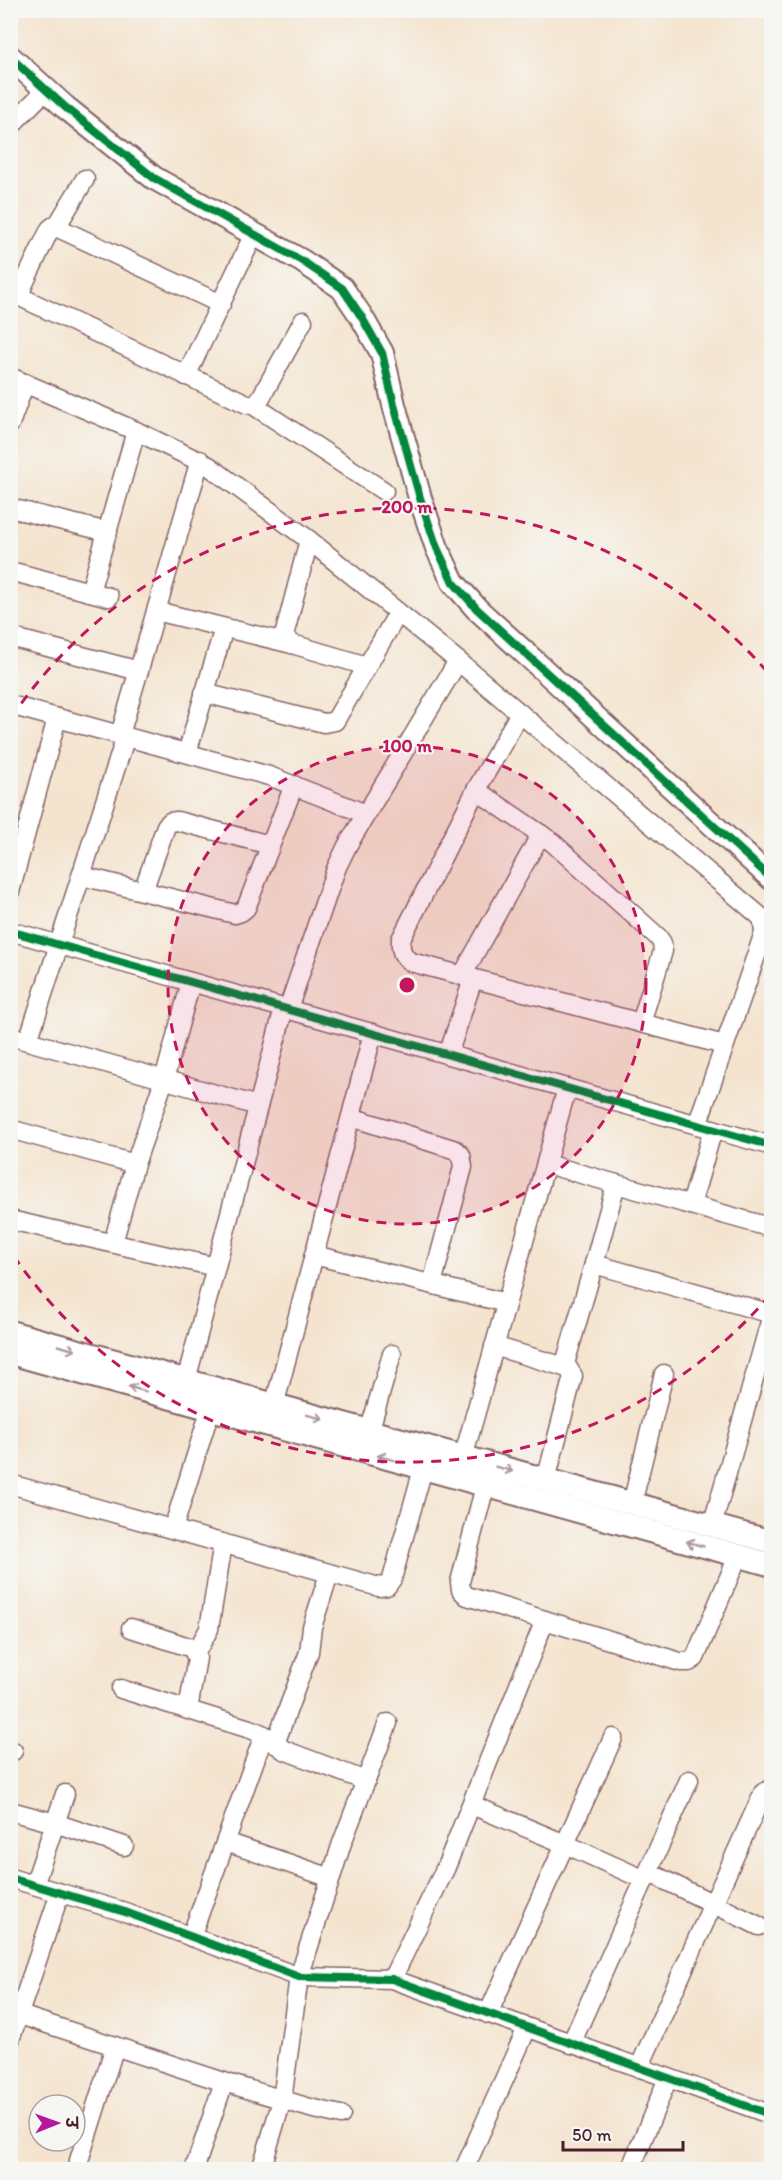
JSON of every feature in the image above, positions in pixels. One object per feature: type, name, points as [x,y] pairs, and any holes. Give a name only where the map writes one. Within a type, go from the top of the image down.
[{"type":"street","points":[[10,57],[46,90],[153,178],[302,261],[342,288],[382,353],[420,498],[437,548],[453,582],[477,609],[771,879]]},
{"type":"street","points":[[10,128],[46,90]]},
{"type":"street","points":[[85,179],[58,224],[50,230],[14,294],[186,376],[253,405],[384,491]]},
{"type":"street","points":[[54,226],[221,304]]},
{"type":"street","points":[[186,376],[254,234]]},
{"type":"street","points":[[253,405],[259,401],[303,321]]},
{"type":"street","points":[[10,424],[18,380],[200,460],[309,540],[458,661],[761,917],[764,933],[724,1045],[705,1127],[691,1205]]},
{"type":"street","points":[[90,592],[136,431]]},
{"type":"street","points":[[28,1041],[82,876],[200,460]]},
{"type":"street","points":[[10,508],[108,532]]},
{"type":"street","points":[[292,644],[288,641],[285,632],[309,540]]},
{"type":"street","points":[[10,571],[109,597]]},
{"type":"street","points":[[156,611],[292,644],[368,666]]},
{"type":"street","points":[[204,693],[330,723],[338,717],[398,613]]},
{"type":"street","points":[[187,753],[224,628]]},
{"type":"street","points":[[10,637],[139,671]]},
{"type":"street","points":[[184,1391],[258,1106],[286,1009],[336,869],[366,814],[458,661]]},
{"type":"street","points":[[10,705],[294,784],[366,814]]},
{"type":"street","points":[[520,713],[476,790],[401,939],[400,948],[404,957],[411,962],[724,1045]]},
{"type":"street","points":[[10,892],[15,859],[57,718]]},
{"type":"street","points":[[82,876],[235,914],[241,912],[246,908],[294,784]]},
{"type":"street","points":[[476,790],[541,834],[658,937],[662,943],[662,958],[641,1023]]},
{"type":"street","points":[[143,891],[166,826],[170,822],[177,821],[270,845]]},
{"type":"street","points":[[448,1055],[467,977],[541,834]]},
{"type":"street","points":[[10,931],[771,1146]]},
{"type":"street","points":[[113,1243],[135,1164],[164,1080],[191,982]]},
{"type":"street","points":[[274,1406],[373,1033]]},
{"type":"street","points":[[10,1036],[258,1106]]},
{"type":"street","points":[[463,1458],[567,1088]]},
{"type":"street","points":[[351,1117],[456,1150],[461,1155],[463,1167],[432,1284]]},
{"type":"street","points":[[10,1131],[135,1164]]},
{"type":"street","points":[[546,1164],[771,1228]]},
{"type":"street","points":[[564,1367],[616,1184]]},
{"type":"street","points":[[10,1220],[216,1267]]},
{"type":"street","points":[[314,1255],[506,1303]]},
{"type":"street","points":[[594,1264],[771,1314],[712,1526]]},
{"type":"street","points":[[10,1332],[423,1469],[771,1565]]},
{"type":"street","points":[[494,1346],[564,1367],[572,1372],[573,1376],[546,1480]]},
{"type":"street","points":[[10,1353],[184,1391]]},
{"type":"street","points":[[369,1432],[392,1354]]},
{"type":"street","points":[[632,1504],[664,1374]]},
{"type":"street","points":[[213,1400],[274,1406],[771,1542]]},
{"type":"street","points":[[173,1529],[213,1400]]},
{"type":"street","points":[[10,1484],[368,1586],[387,1586],[392,1579],[423,1469]]},
{"type":"street","points":[[485,1486],[459,1582],[461,1590],[467,1596],[680,1662],[689,1662],[695,1658],[738,1556]]},
{"type":"street","points":[[196,1652],[209,1629],[223,1544]]},
{"type":"street","points":[[191,1937],[226,1842],[309,1652],[312,1627],[329,1574]]},
{"type":"street","points":[[392,1979],[446,1867],[545,1620]]},
{"type":"street","points":[[131,1628],[192,1647],[196,1652],[197,1658],[188,1710]]},
{"type":"street","points":[[121,1689],[188,1710],[270,1740],[284,1750],[366,1780]]},
{"type":"street","points":[[261,2169],[282,2100],[299,1977],[331,1878],[387,1723]]},
{"type":"street","points":[[488,2014],[612,1738]]},
{"type":"street","points":[[571,2044],[689,1780]]},
{"type":"street","points":[[639,2068],[763,1793],[771,1788]]},
{"type":"street","points":[[34,1885],[65,1794]]},
{"type":"street","points":[[472,1805],[713,1903],[759,1926]]},
{"type":"street","points":[[10,1811],[124,1846]]},
{"type":"street","points":[[226,1842],[331,1878]]},
{"type":"street","points":[[10,1878],[126,1912],[299,1977],[392,1979],[771,2115]]},
{"type":"street","points":[[10,2040],[60,1893]]},
{"type":"street","points":[[20,2015],[224,2082],[341,2115]]},
{"type":"street","points":[[464,2169],[527,2028]]},
{"type":"street","points":[[76,2169],[115,2046]]},
{"type":"street","points":[[630,2169],[668,2078]]},
{"type":"street","points":[[194,2169],[224,2082]]},
{"type":"cycle path","points":[[10,57],[65,107],[154,178],[302,261],[342,288],[382,353],[420,498],[437,548],[453,582],[477,609],[772,879]]},
{"type":"cycle path","points":[[10,931],[772,1146]]},
{"type":"cycle path","points":[[10,1878],[125,1912],[299,1977],[392,1979],[772,2115]]}]
